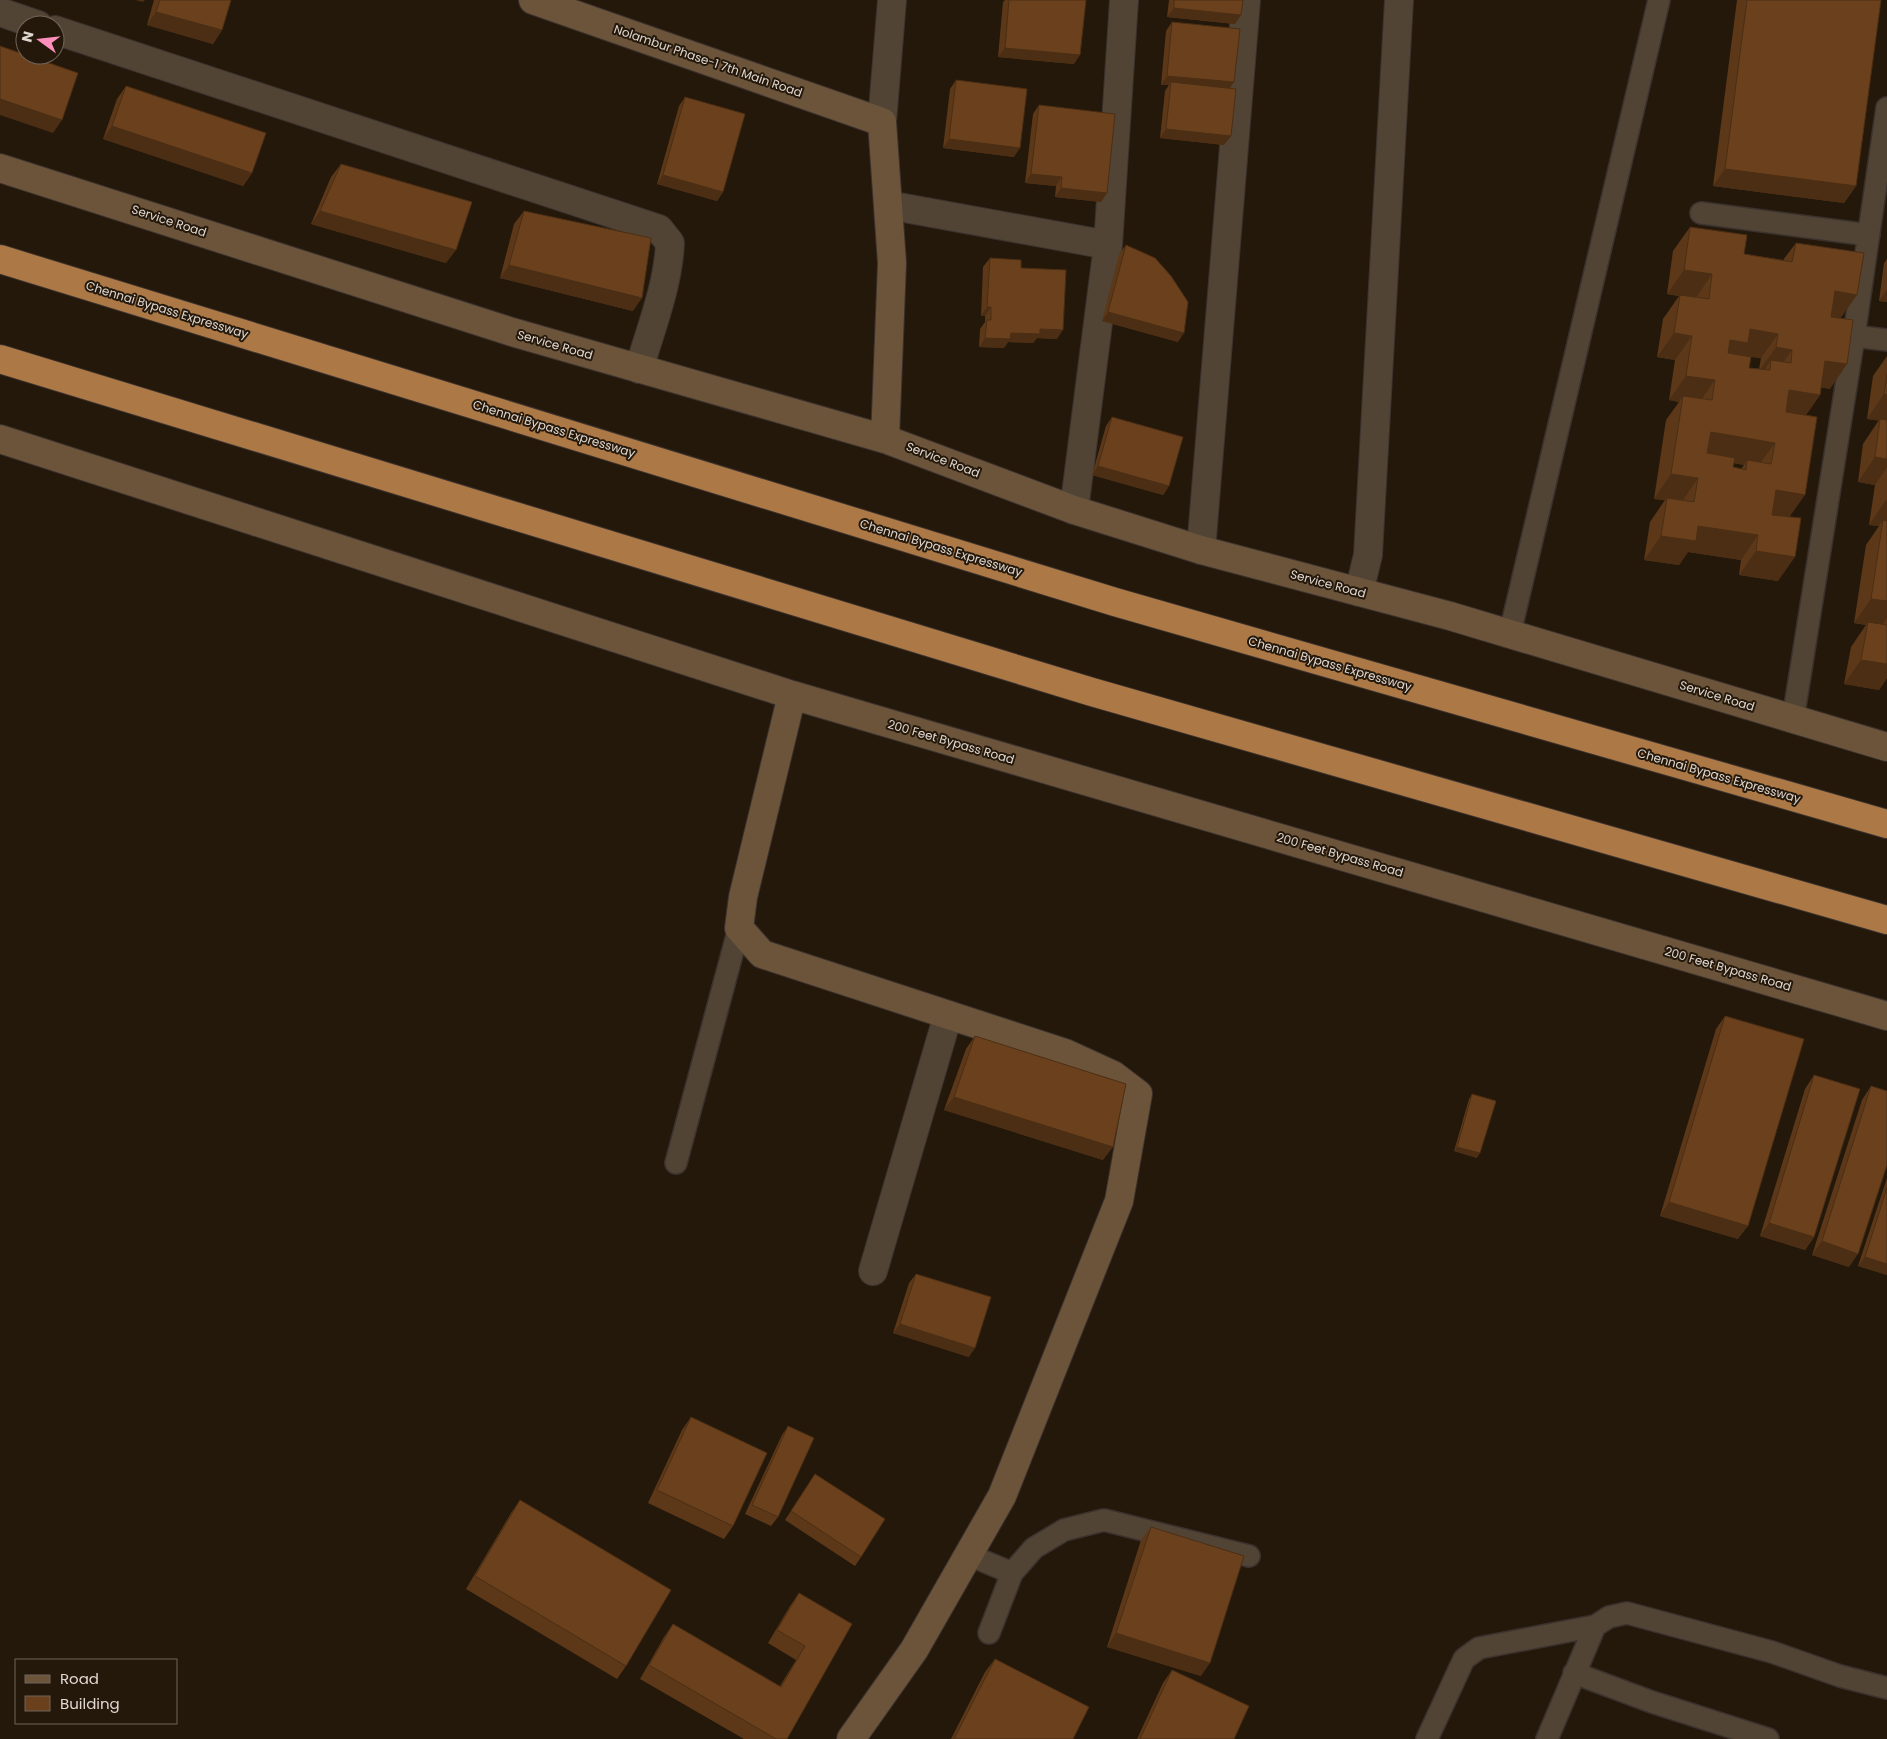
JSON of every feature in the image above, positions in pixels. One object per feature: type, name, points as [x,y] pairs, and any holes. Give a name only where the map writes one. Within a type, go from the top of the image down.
[{"type":"highway","name":"Chennai Bypass Expressway","points":[[0,258],[1106,599],[1887,824]]},
{"type":"highway","points":[[0,359],[1092,692],[1887,920]]},
{"type":"street","name":"Nolambur Phase-1 7th Main Road","points":[[534,0],[882,122]]},
{"type":"street","points":[[885,439],[892,263],[882,122],[892,0]]},
{"type":"street","points":[[1074,510],[1108,245],[1124,0]]},
{"type":"street","points":[[1202,550],[1246,0]]},
{"type":"street","points":[[1359,592],[1368,555],[1398,0]]},
{"type":"street","points":[[0,12],[15,17]]},
{"type":"street","points":[[65,33],[659,229],[670,243],[670,258],[665,283],[639,369]]},
{"type":"street","name":"Service Road","points":[[0,168],[512,332],[885,439],[1074,510],[1202,550],[1510,633],[1887,747]]},
{"type":"street","points":[[888,205],[1108,245]]},
{"type":"street","name":"200 Feet Bypass Road","points":[[0,438],[792,695],[1887,1016]]},
{"type":"street","points":[[792,695],[743,897],[739,928],[762,954],[1065,1053],[1113,1075],[1138,1094],[1118,1201],[1002,1496],[914,1650],[852,1739]]},
{"type":"street","points":[[873,1271],[948,1015]]},
{"type":"lane","points":[[1510,633],[1659,0]]},
{"type":"lane","points":[[1793,720],[1854,336],[1887,108]]},
{"type":"lane","points":[[1702,213],[1869,235]]},
{"type":"lane","points":[[1854,336],[1887,340]]},
{"type":"lane","points":[[676,1162],[739,928]]},
{"type":"lane","points":[[989,1633],[1012,1573],[1034,1548],[1064,1530],[1104,1520],[1249,1556]]},
{"type":"lane","points":[[969,1555],[1012,1573]]},
{"type":"lane","points":[[1426,1739],[1464,1659],[1479,1648],[1594,1626],[1609,1618],[1627,1614],[1763,1650],[1840,1676],[1887,1688]]},
{"type":"lane","points":[[1547,1739],[1594,1626]]},
{"type":"lane","points":[[1574,1673],[1652,1702],[1768,1739]]},
{"type":"building","points":[[160,0],[231,0],[222,30],[156,12]]},
{"type":"building","points":[[1009,0],[1086,0],[1080,55],[1005,48]]},
{"type":"building","points":[[1174,0],[1243,0],[1241,15],[1174,8]]},
{"type":"building","points":[[1747,0],[1881,0],[1856,186],[1725,169]]},
{"type":"building","points":[[1172,22],[1240,29],[1234,82],[1167,76]]},
{"type":"building","points":[[0,46],[15,51],[15,65],[55,65],[78,73],[62,120],[0,99]]},
{"type":"building","points":[[956,80],[1027,89],[1020,148],[949,139]]},
{"type":"building","points":[[1171,82],[1236,89],[1231,136],[1166,129]]},
{"type":"building","points":[[126,86],[266,133],[252,173],[112,126]]},
{"type":"building","points":[[685,97],[745,114],[723,192],[663,175]]},
{"type":"building","points":[[1039,105],[1115,114],[1107,193],[1061,188],[1062,177],[1031,174]]},
{"type":"building","points":[[341,164],[472,202],[456,250],[320,211]]},
{"type":"building","points":[[524,211],[651,238],[642,298],[509,265]]},
{"type":"building","points":[[1690,227],[1747,235],[1744,254],[1792,262],[1796,243],[1864,253],[1857,295],[1835,291],[1831,317],[1853,320],[1847,364],[1825,361],[1820,395],[1789,390],[1786,412],[1817,417],[1805,495],[1776,490],[1772,515],[1801,518],[1795,557],[1756,551],[1758,535],[1698,526],[1696,541],[1661,536],[1667,498],[1694,502],[1698,478],[1671,474],[1683,396],[1712,400],[1715,380],[1686,376],[1692,336],[1674,333],[1680,295],[1709,299],[1712,274],[1684,270]],"holes":[[[1750,329],[1778,334],[1776,347],[1792,350],[1791,363],[1771,360],[1770,370],[1749,368],[1751,357],[1728,353],[1730,340],[1748,343]],[[1711,432],[1775,443],[1771,464],[1747,460],[1746,470],[1733,467],[1735,458],[1707,453]]]},
{"type":"building","points":[[1126,245],[1155,258],[1171,276],[1188,302],[1184,333],[1108,312]]},
{"type":"building","points":[[990,258],[1021,260],[1021,268],[1066,270],[1063,330],[1040,329],[1040,334],[1011,333],[1010,339],[985,338],[987,320],[991,320],[991,307],[987,307]]},
{"type":"building","points":[[1887,374],[1887,395],[1884,394]]},
{"type":"building","points":[[1112,417],[1183,437],[1169,486],[1098,466]]},
{"type":"building","points":[[1880,419],[1887,420],[1887,459],[1875,457]]},
{"type":"building","points":[[1883,520],[1887,521],[1887,601],[1871,599]]},
{"type":"building","points":[[1868,622],[1887,625],[1887,664],[1861,660]]},
{"type":"building","points":[[1725,1016],[1804,1039],[1748,1226],[1669,1202]]},
{"type":"building","points":[[975,1036],[1126,1084],[1113,1147],[954,1097]]},
{"type":"building","points":[[1814,1075],[1860,1089],[1814,1237],[1769,1223]]},
{"type":"building","points":[[1871,1086],[1887,1091],[1887,1165],[1858,1254],[1822,1241]]},
{"type":"building","points":[[1472,1094],[1496,1101],[1480,1153],[1457,1147]]},
{"type":"building","points":[[1887,1188],[1887,1264],[1865,1257]]},
{"type":"building","points":[[916,1274],[991,1297],[975,1348],[900,1324]]},
{"type":"building","points":[[691,1417],[767,1453],[733,1526],[657,1490]]},
{"type":"building","points":[[788,1426],[814,1438],[778,1517],[752,1505]]},
{"type":"building","points":[[815,1474],[885,1519],[861,1557],[791,1511]]},
{"type":"building","points":[[520,1500],[671,1590],[626,1666],[475,1576]]},
{"type":"building","points":[[1151,1527],[1244,1556],[1210,1663],[1116,1633]]},
{"type":"building","points":[[799,1593],[852,1624],[787,1739],[776,1739],[649,1665],[673,1624],[781,1687],[805,1646],[777,1630]]},
{"type":"building","points":[[995,1659],[1089,1707],[1073,1739],[954,1739]]},
{"type":"building","points":[[1172,1670],[1249,1706],[1234,1739],[1140,1739]]}]
